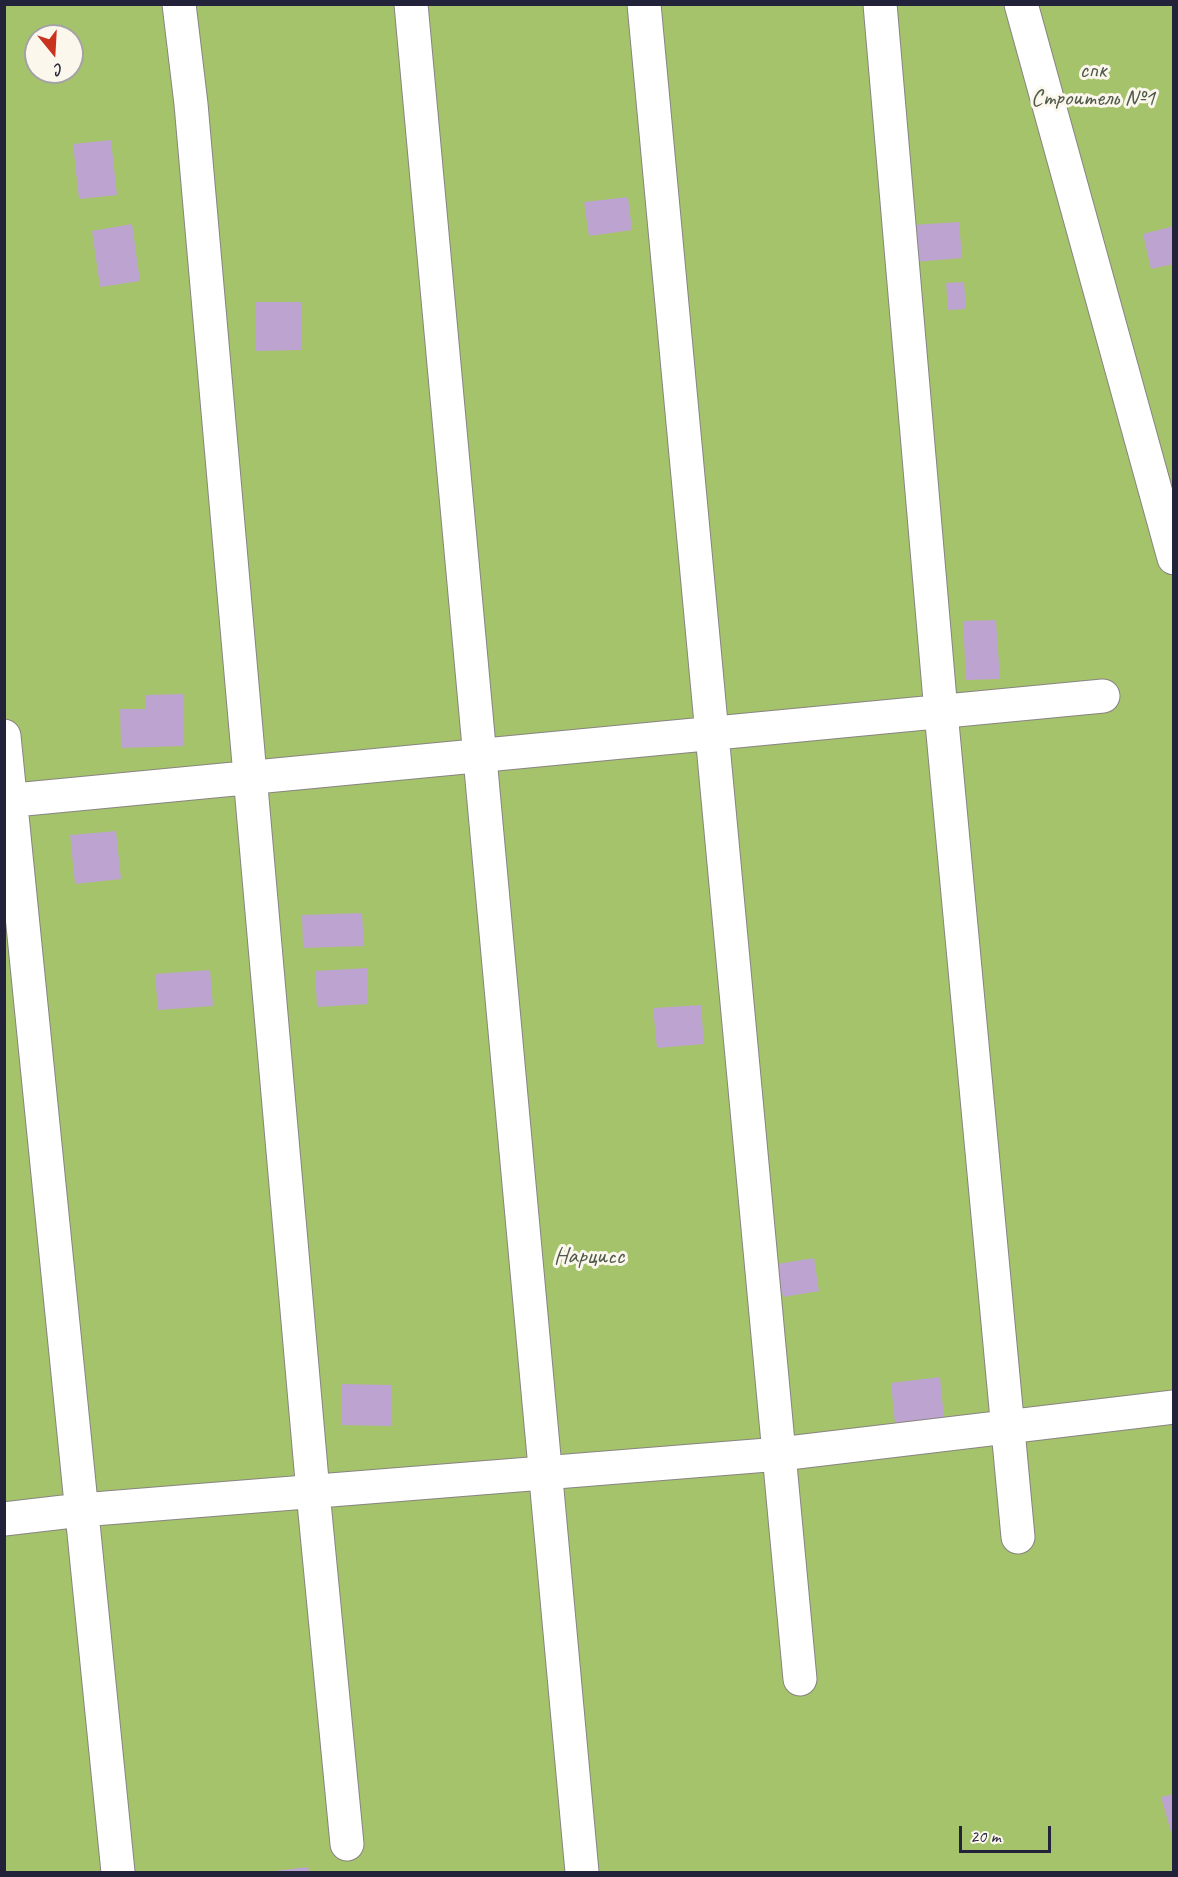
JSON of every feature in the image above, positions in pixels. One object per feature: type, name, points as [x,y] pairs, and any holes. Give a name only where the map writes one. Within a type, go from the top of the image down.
[{"type":"lane","points":[[179,4],[191,104],[252,777],[313,1492],[347,1844]]},
{"type":"lane","points":[[411,4],[582,1872]]},
{"type":"lane","points":[[644,4],[800,1679]]},
{"type":"lane","points":[[880,4],[941,712],[1018,1537]]},
{"type":"lane","points":[[1021,4],[1173,558]]},
{"type":"lane","points":[[7,801],[1103,696]]},
{"type":"lane","points":[[4,736],[7,801],[118,1872]]},
{"type":"lane","points":[[4,1519],[81,1510],[780,1454],[1173,1407]]},
{"type":"green space","name":"Нарцисс","points":[[5,5],[1173,5],[1173,1872],[5,1872]]},
{"type":"building","points":[[111,140],[117,195],[79,199],[73,144]]},
{"type":"building","points":[[628,197],[632,230],[589,236],[584,202]]},
{"type":"building","points":[[959,222],[962,258],[915,262],[912,225]]},
{"type":"building","points":[[132,224],[140,281],[100,287],[92,231]]},
{"type":"building","points":[[1174,226],[1174,264],[1151,269],[1143,234]]},
{"type":"building","points":[[964,282],[966,309],[948,310],[946,283]]},
{"type":"building","points":[[255,302],[301,302],[301,350],[256,351]]},
{"type":"building","points":[[996,620],[1000,679],[966,680],[963,621]]},
{"type":"building","points":[[183,694],[184,746],[121,748],[120,709],[146,709],[146,695]]},
{"type":"building","points":[[116,831],[121,879],[75,884],[70,835]]},
{"type":"building","points":[[362,913],[364,946],[303,948],[302,915]]},
{"type":"building","points":[[367,968],[368,1004],[317,1007],[315,971]]},
{"type":"building","points":[[210,970],[213,1006],[158,1010],[155,974]]},
{"type":"building","points":[[701,1005],[704,1044],[657,1048],[653,1008]]},
{"type":"building","points":[[814,1258],[819,1291],[783,1297],[777,1264]]},
{"type":"building","points":[[940,1377],[944,1418],[895,1424],[891,1383]]},
{"type":"building","points":[[342,1384],[392,1385],[391,1426],[341,1425]]},
{"type":"building","points":[[1174,1794],[1174,1839],[1173,1839],[1161,1797]]},
{"type":"building","points":[[308,1867],[309,1872],[275,1872],[275,1871]]},
{"type":"park label","name":"спк Строитель №1","points":[[1093,85]]}]
